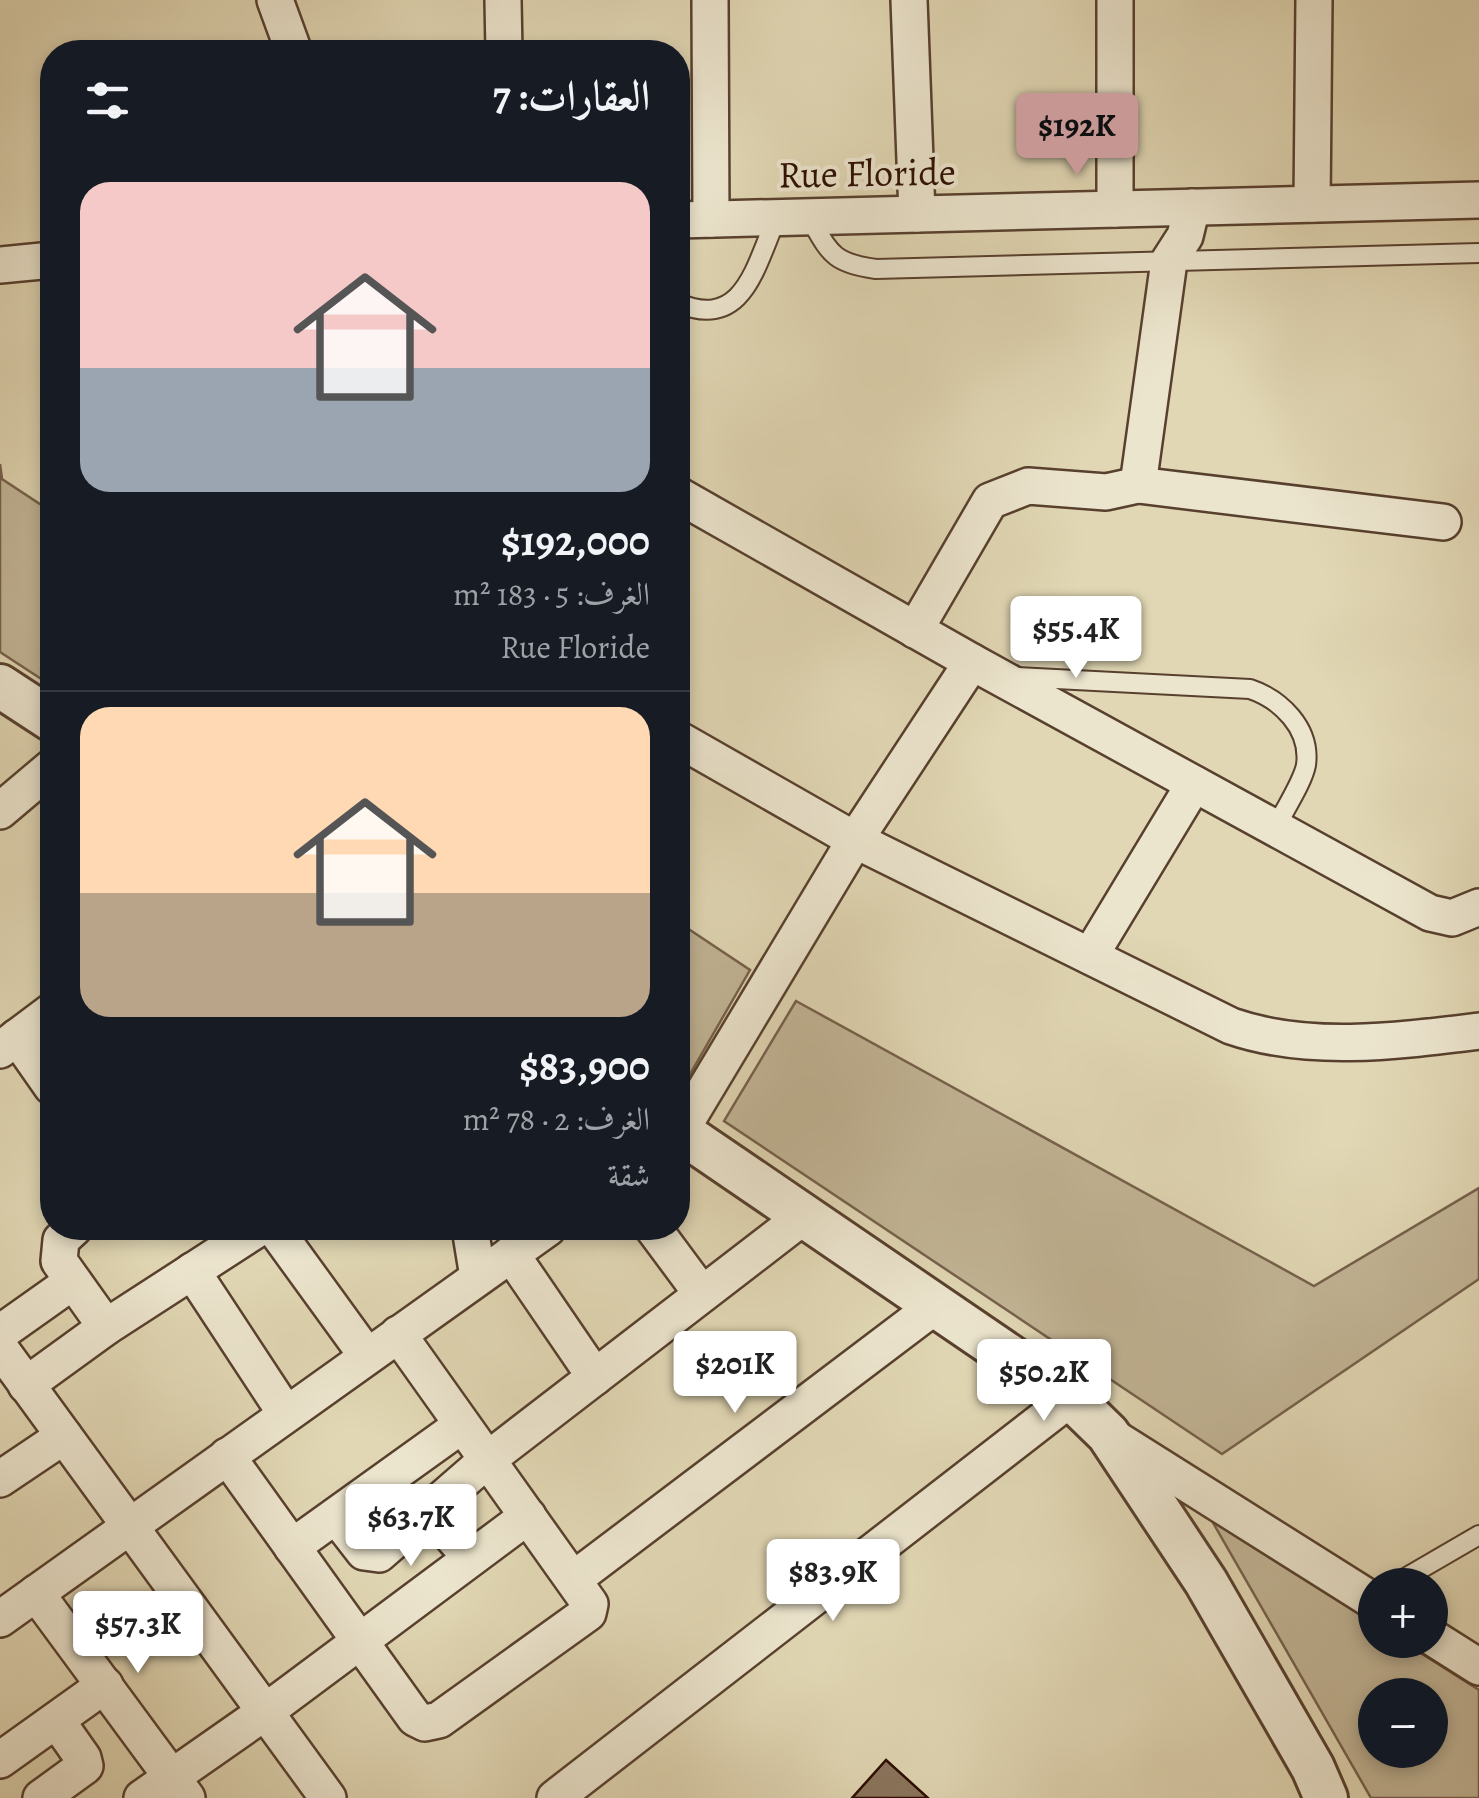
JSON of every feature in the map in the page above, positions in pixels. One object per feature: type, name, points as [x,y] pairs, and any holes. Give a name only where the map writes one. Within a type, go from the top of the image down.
[{"type":"street","points":[[275,0],[290,40]]},
{"type":"street","points":[[503,0],[504,40]]},
{"type":"street","points":[[694,219],[710,0]]},
{"type":"street","points":[[1115,0],[1115,209]]},
{"type":"street","points":[[1312,204],[1314,0]]},
{"type":"street","points":[[916,5],[917,214]]},
{"type":"street","name":"Rue Floride","points":[[694,219],[1479,200]]},
{"type":"street","points":[[1138,485],[1169,261],[1186,236],[1192,207]]},
{"type":"street","points":[[0,265],[40,261]]},
{"type":"street","points":[[916,630],[990,500],[1028,486],[1106,492],[1138,485],[1444,522]]},
{"type":"street","points":[[690,501],[1430,914],[1452,918],[1479,907]]},
{"type":"street","points":[[690,1114],[855,840],[987,669]]},
{"type":"street","points":[[0,686],[40,712]]},
{"type":"street","points":[[690,746],[855,840],[1231,1026],[1265,1038],[1300,1042],[1479,1032]]},
{"type":"street","points":[[0,811],[40,777]]},
{"type":"street","points":[[1090,956],[1194,784]]},
{"type":"street","points":[[40,1020],[8,1044],[40,1076]]},
{"type":"street","points":[[690,1139],[1071,1398],[1108,1434],[1206,1582],[1313,1768],[1326,1798]]},
{"type":"street","points":[[336,1516],[364,1552],[375,1555],[487,1460],[804,1216]]},
{"type":"street","points":[[60,1240],[58,1254],[72,1282],[106,1327]]},
{"type":"street","points":[[26,1385],[192,1271],[264,1240]]},
{"type":"street","points":[[287,1240],[367,1356]]},
{"type":"street","points":[[472,1240],[478,1277]]},
{"type":"street","points":[[0,1619],[531,1240]]},
{"type":"street","points":[[662,1240],[702,1294]]},
{"type":"street","points":[[511,1254],[595,1377]]},
{"type":"street","points":[[192,1271],[286,1414]]},
{"type":"street","points":[[0,1333],[72,1282]]},
{"type":"street","points":[[574,1579],[935,1306]]},
{"type":"street","points":[[227,1456],[415,1718],[433,1722],[588,1613],[588,1598],[398,1334]]},
{"type":"street","points":[[0,1348],[328,1798]]},
{"type":"street","points":[[555,1798],[1071,1398]]},
{"type":"street","points":[[292,1547],[462,1425]]},
{"type":"street","points":[[1108,1434],[1358,1583]]},
{"type":"street","points":[[0,1480],[64,1436]]},
{"type":"street","points":[[430,1511],[471,1558]]},
{"type":"street","points":[[142,1798],[180,1788],[265,1712],[528,1516]]},
{"type":"street","points":[[36,1593],[180,1788]]},
{"type":"street","points":[[1448,1647],[1479,1667]]},
{"type":"street","points":[[0,1760],[104,1685]]},
{"type":"street","points":[[40,1798],[85,1766],[84,1758],[56,1721]]},
{"type":"lane","points":[[690,306],[712,312],[732,304],[793,217],[832,256],[849,266],[876,268],[1479,253]]},
{"type":"lane","points":[[987,669],[1250,688],[1270,696],[1286,708],[1297,726],[1306,766],[1275,829]]},
{"type":"lane","points":[[1423,1568],[1479,1535]]},
{"type":"shaded area","points":[[0,464],[2,479],[40,504],[40,678],[0,652]]},
{"type":"shaded area","points":[[690,930],[750,970],[690,1074]]},
{"type":"shaded area","points":[[796,1001],[1314,1286],[1479,1188],[1479,1279],[1222,1454],[724,1121]]},
{"type":"shaded area","points":[[1212,1521],[1358,1613],[1358,1658],[1428,1658],[1479,1690],[1479,1798],[1371,1798]]},
{"type":"building","points":[[886,1760],[928,1798],[852,1798]]}]
